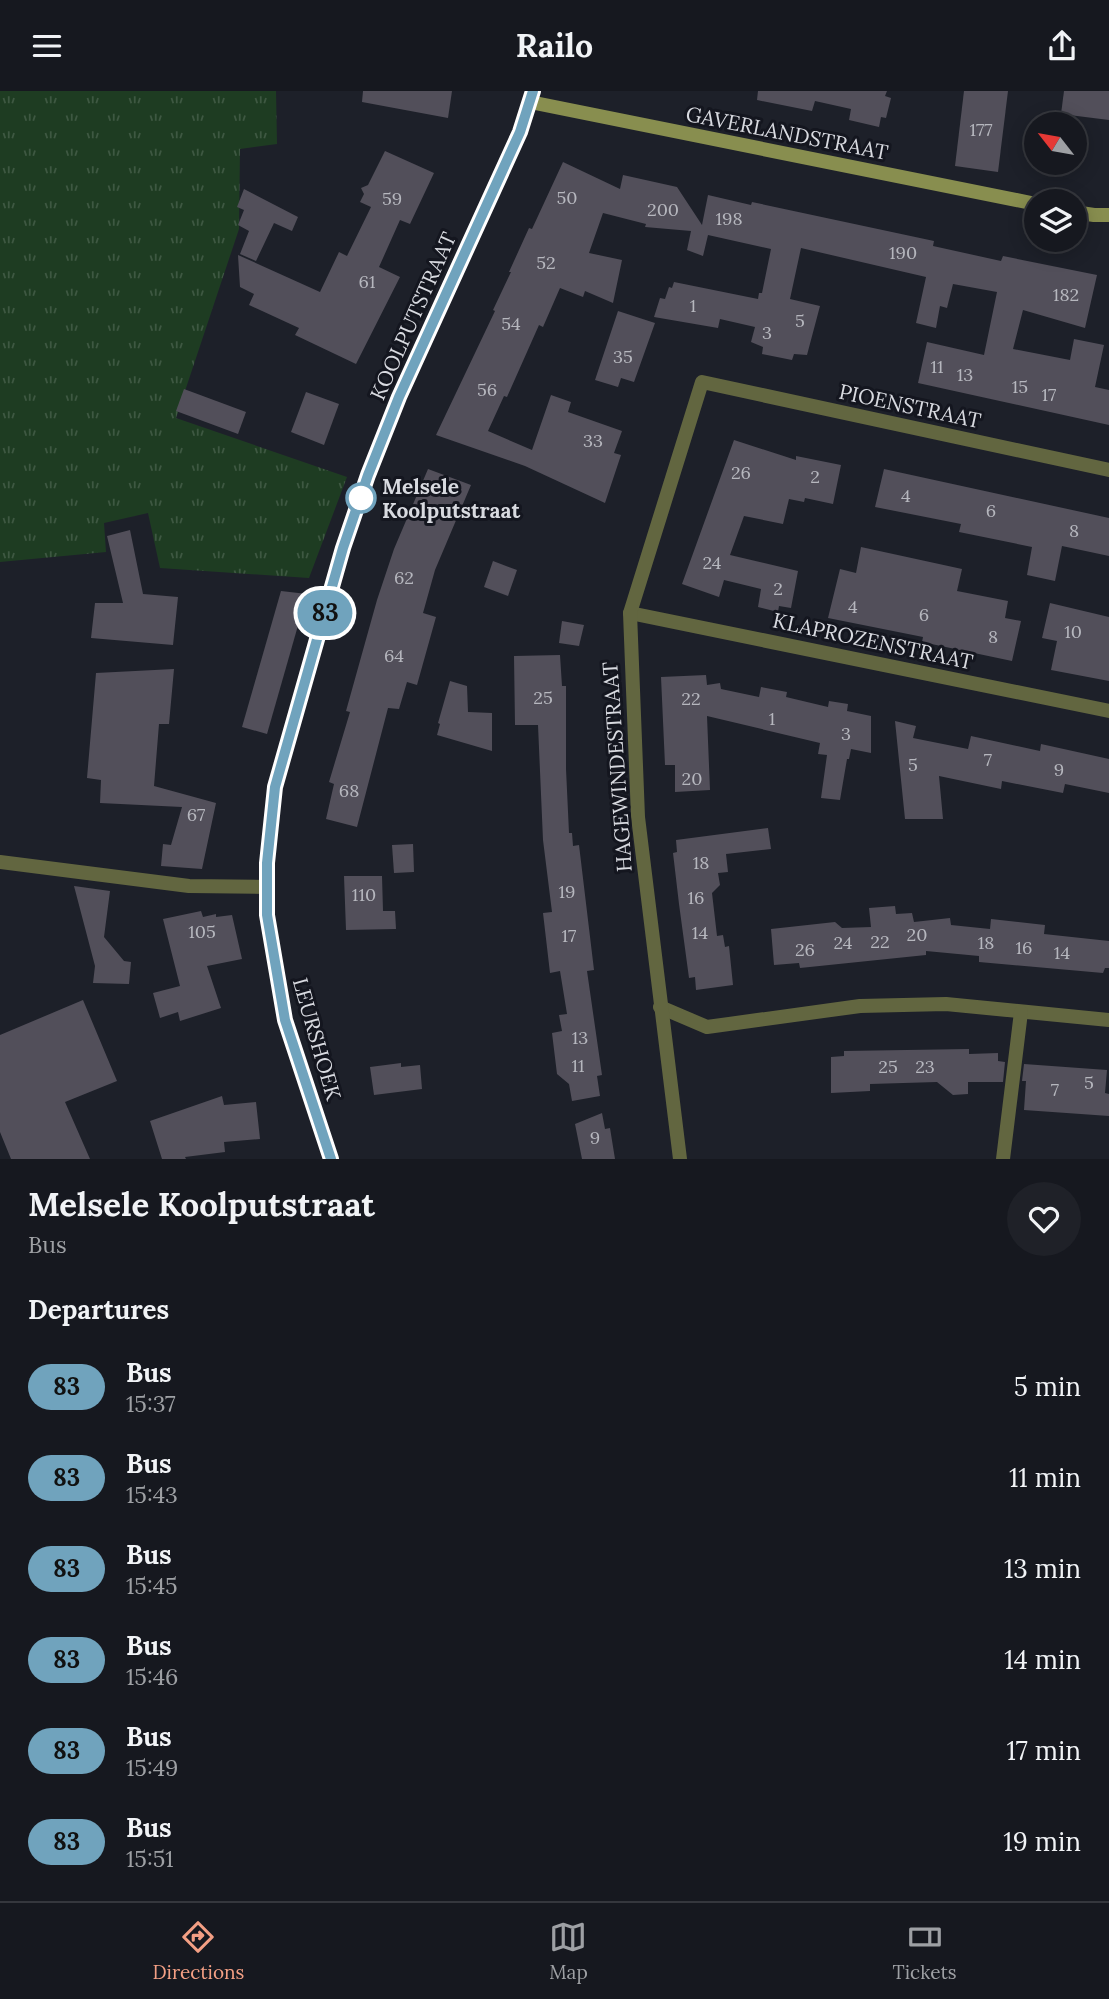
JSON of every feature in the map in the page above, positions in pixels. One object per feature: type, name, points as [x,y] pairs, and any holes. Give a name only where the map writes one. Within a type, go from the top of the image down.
[{"type":"street","name":"GAVERLANDSTRAAT","points":[[532,97],[1024,201]]},
{"type":"street","name":"KOOLPUTSTRAAT","points":[[267,887],[275,787],[343,548],[399,397],[520,132],[532,97]]},
{"type":"street","points":[[1087,214],[1109,215]]},
{"type":"street","name":"PIOENSTRAAT","points":[[702,382],[1109,470]]},
{"type":"street","name":"HAGEWINDESTRAAT","points":[[680,1159],[638,817],[629,613],[702,382]]},
{"type":"street","name":"KLAPROZENSTRAAT","points":[[629,613],[1109,711]]},
{"type":"street","points":[[0,862],[189,886],[267,887]]},
{"type":"street","name":"LEURSHOEK","points":[[267,887],[267,915],[285,1020],[331,1159]]},
{"type":"street","points":[[660,1007],[707,1027],[860,1006],[946,1004],[1109,1020]]},
{"type":"street","points":[[1003,1159],[1021,1012]]},
{"type":"green space","points":[[0,91],[276,91],[277,144],[240,149],[239,229],[176,418],[347,477],[309,578],[160,568],[148,513],[104,523],[106,552],[0,562]]},
{"type":"building","points":[[363,91],[452,91],[448,118],[362,102]]},
{"type":"building","points":[[758,91],[887,91],[885,96],[891,98],[886,118],[881,117],[879,127],[849,120],[851,109],[815,101],[812,111],[757,100]]},
{"type":"building","points":[[964,91],[1008,91],[998,172],[955,166]]},
{"type":"building","points":[[1064,91],[1109,91],[1109,120],[1087,117],[1087,112],[1061,112]]},
{"type":"building","points":[[385,151],[434,173],[410,224],[400,220],[379,267],[400,277],[356,364],[295,335],[299,328],[249,305],[254,294],[240,287],[238,255],[320,292],[339,252],[347,256],[371,207],[360,202],[364,194],[361,188],[368,185]]},
{"type":"building","points":[[563,162],[620,189],[623,175],[677,187],[702,225],[708,195],[934,241],[933,246],[1001,261],[1003,256],[1097,275],[1085,328],[1023,310],[1013,349],[1070,360],[1074,339],[1104,345],[1095,387],[1109,390],[1109,425],[918,383],[927,342],[984,355],[997,292],[953,284],[947,308],[940,306],[936,328],[916,323],[926,277],[801,248],[790,299],[820,306],[807,355],[794,354],[792,360],[762,354],[763,347],[751,342],[755,327],[720,319],[718,328],[654,317],[660,298],[665,299],[674,282],[758,299],[759,293],[762,293],[771,249],[708,235],[703,256],[687,250],[691,231],[645,227],[646,224],[603,213],[589,253],[622,260],[613,303],[585,291],[583,297],[560,288],[543,327],[539,325],[507,397],[504,396],[488,431],[532,450],[551,395],[571,402],[568,412],[622,431],[614,453],[621,455],[605,503],[525,466],[436,435],[495,311],[493,310],[529,228],[532,229]]},
{"type":"building","points":[[244,189],[298,217],[292,231],[274,223],[256,261],[240,254],[249,231],[238,225],[244,210],[237,207]]},
{"type":"building","points":[[618,311],[655,323],[634,382],[621,378],[618,387],[595,380]]},
{"type":"building","points":[[184,389],[246,412],[238,434],[176,411]]},
{"type":"building","points":[[306,392],[339,404],[324,445],[291,432]]},
{"type":"building","points":[[734,440],[796,460],[796,456],[841,465],[833,504],[805,498],[804,502],[789,499],[783,524],[744,516],[730,555],[798,571],[791,608],[779,606],[778,612],[758,607],[761,589],[724,580],[719,597],[682,584]]},
{"type":"building","points":[[428,469],[471,485],[435,570],[423,613],[436,617],[417,685],[407,682],[399,709],[388,708],[357,827],[326,819],[334,784],[329,782],[350,712],[346,711],[377,600],[394,549]]},
{"type":"building","points":[[884,469],[1109,518],[1109,556],[1062,546],[1055,581],[1027,575],[1032,547],[959,532],[961,524],[875,507]]},
{"type":"building","points":[[130,530],[143,594],[178,597],[173,645],[91,638],[95,603],[123,603],[107,536]]},
{"type":"building","points":[[861,547],[962,569],[957,591],[1008,601],[1005,618],[1021,621],[1012,661],[922,642],[923,637],[828,618],[840,569],[856,573]]},
{"type":"building","points":[[493,561],[517,570],[508,596],[484,587]]},
{"type":"building","points":[[281,591],[307,594],[267,734],[242,727]]},
{"type":"building","points":[[1050,603],[1109,617],[1109,681],[1051,670],[1057,641],[1042,638]]},
{"type":"building","points":[[562,621],[584,625],[579,646],[559,643]]},
{"type":"building","points":[[560,655],[562,686],[566,686],[569,833],[572,833],[573,846],[579,845],[594,970],[587,971],[602,1075],[597,1076],[600,1096],[572,1101],[569,1084],[557,1074],[552,1033],[562,1031],[559,1015],[567,1014],[560,971],[550,973],[543,913],[552,912],[543,840],[538,725],[515,725],[514,656]]},
{"type":"building","points":[[174,669],[169,724],[159,724],[154,786],[216,803],[202,869],[161,866],[163,844],[171,845],[182,807],[100,803],[101,780],[87,778],[96,673]]},
{"type":"building","points":[[706,675],[707,685],[720,683],[721,689],[759,697],[761,687],[787,692],[786,697],[828,707],[829,701],[848,704],[847,711],[871,716],[871,753],[851,749],[840,800],[821,798],[827,755],[818,754],[820,743],[707,716],[710,790],[675,792],[675,765],[665,765],[661,677]]},
{"type":"building","points":[[450,681],[467,686],[468,712],[492,713],[492,751],[437,735]]},
{"type":"building","points":[[895,721],[916,726],[913,738],[968,749],[971,736],[1040,751],[1041,744],[1109,759],[1109,793],[1065,784],[1063,793],[1002,781],[1001,789],[939,776],[943,819],[905,819]]},
{"type":"building","points":[[768,828],[771,849],[726,854],[728,872],[718,873],[720,885],[712,893],[717,936],[723,935],[725,947],[729,946],[733,985],[696,990],[695,977],[689,978],[679,904],[673,853],[677,852],[676,840]]},
{"type":"building","points":[[413,844],[414,872],[394,873],[392,845]]},
{"type":"building","points":[[344,876],[382,876],[383,911],[395,911],[396,929],[346,930]]},
{"type":"building","points":[[74,886],[110,891],[104,937],[124,961],[131,962],[129,984],[93,983],[95,966]]},
{"type":"building","points":[[895,906],[896,914],[912,913],[914,922],[950,918],[951,925],[990,929],[991,919],[1045,925],[1044,934],[1109,941],[1109,968],[1105,968],[1103,973],[979,962],[979,956],[926,951],[926,955],[800,968],[799,963],[774,965],[771,929],[835,922],[842,928],[871,927],[869,908]]},
{"type":"building","points":[[201,911],[203,917],[232,915],[242,959],[207,966],[221,1008],[180,1021],[178,1012],[160,1018],[153,993],[180,986],[163,919]]},
{"type":"building","points":[[83,1000],[117,1081],[65,1102],[90,1159],[11,1159],[0,1132],[0,1035]]},
{"type":"building","points":[[969,1049],[969,1054],[998,1053],[998,1061],[1005,1062],[1003,1082],[968,1082],[968,1094],[953,1095],[937,1082],[870,1084],[870,1091],[831,1093],[831,1057],[844,1056],[844,1051]]},
{"type":"building","points":[[401,1063],[401,1067],[420,1065],[422,1089],[374,1095],[370,1067]]},
{"type":"building","points":[[1024,1064],[1107,1070],[1105,1093],[1109,1094],[1109,1116],[1024,1110]]},
{"type":"building","points":[[222,1096],[224,1105],[256,1102],[260,1139],[224,1142],[225,1152],[185,1157],[186,1159],[162,1159],[150,1121]]},
{"type":"building","points":[[602,1113],[605,1129],[610,1128],[615,1159],[582,1159],[575,1124]]},
{"type":"bus line","name":"83","points":[[331,1159],[285,1020],[267,915],[267,863],[275,787],[343,548],[368,475],[399,397],[520,132],[533,91]]},
{"type":"place","name":"Melsele Koolputstraat","points":[[361,498]]}]
